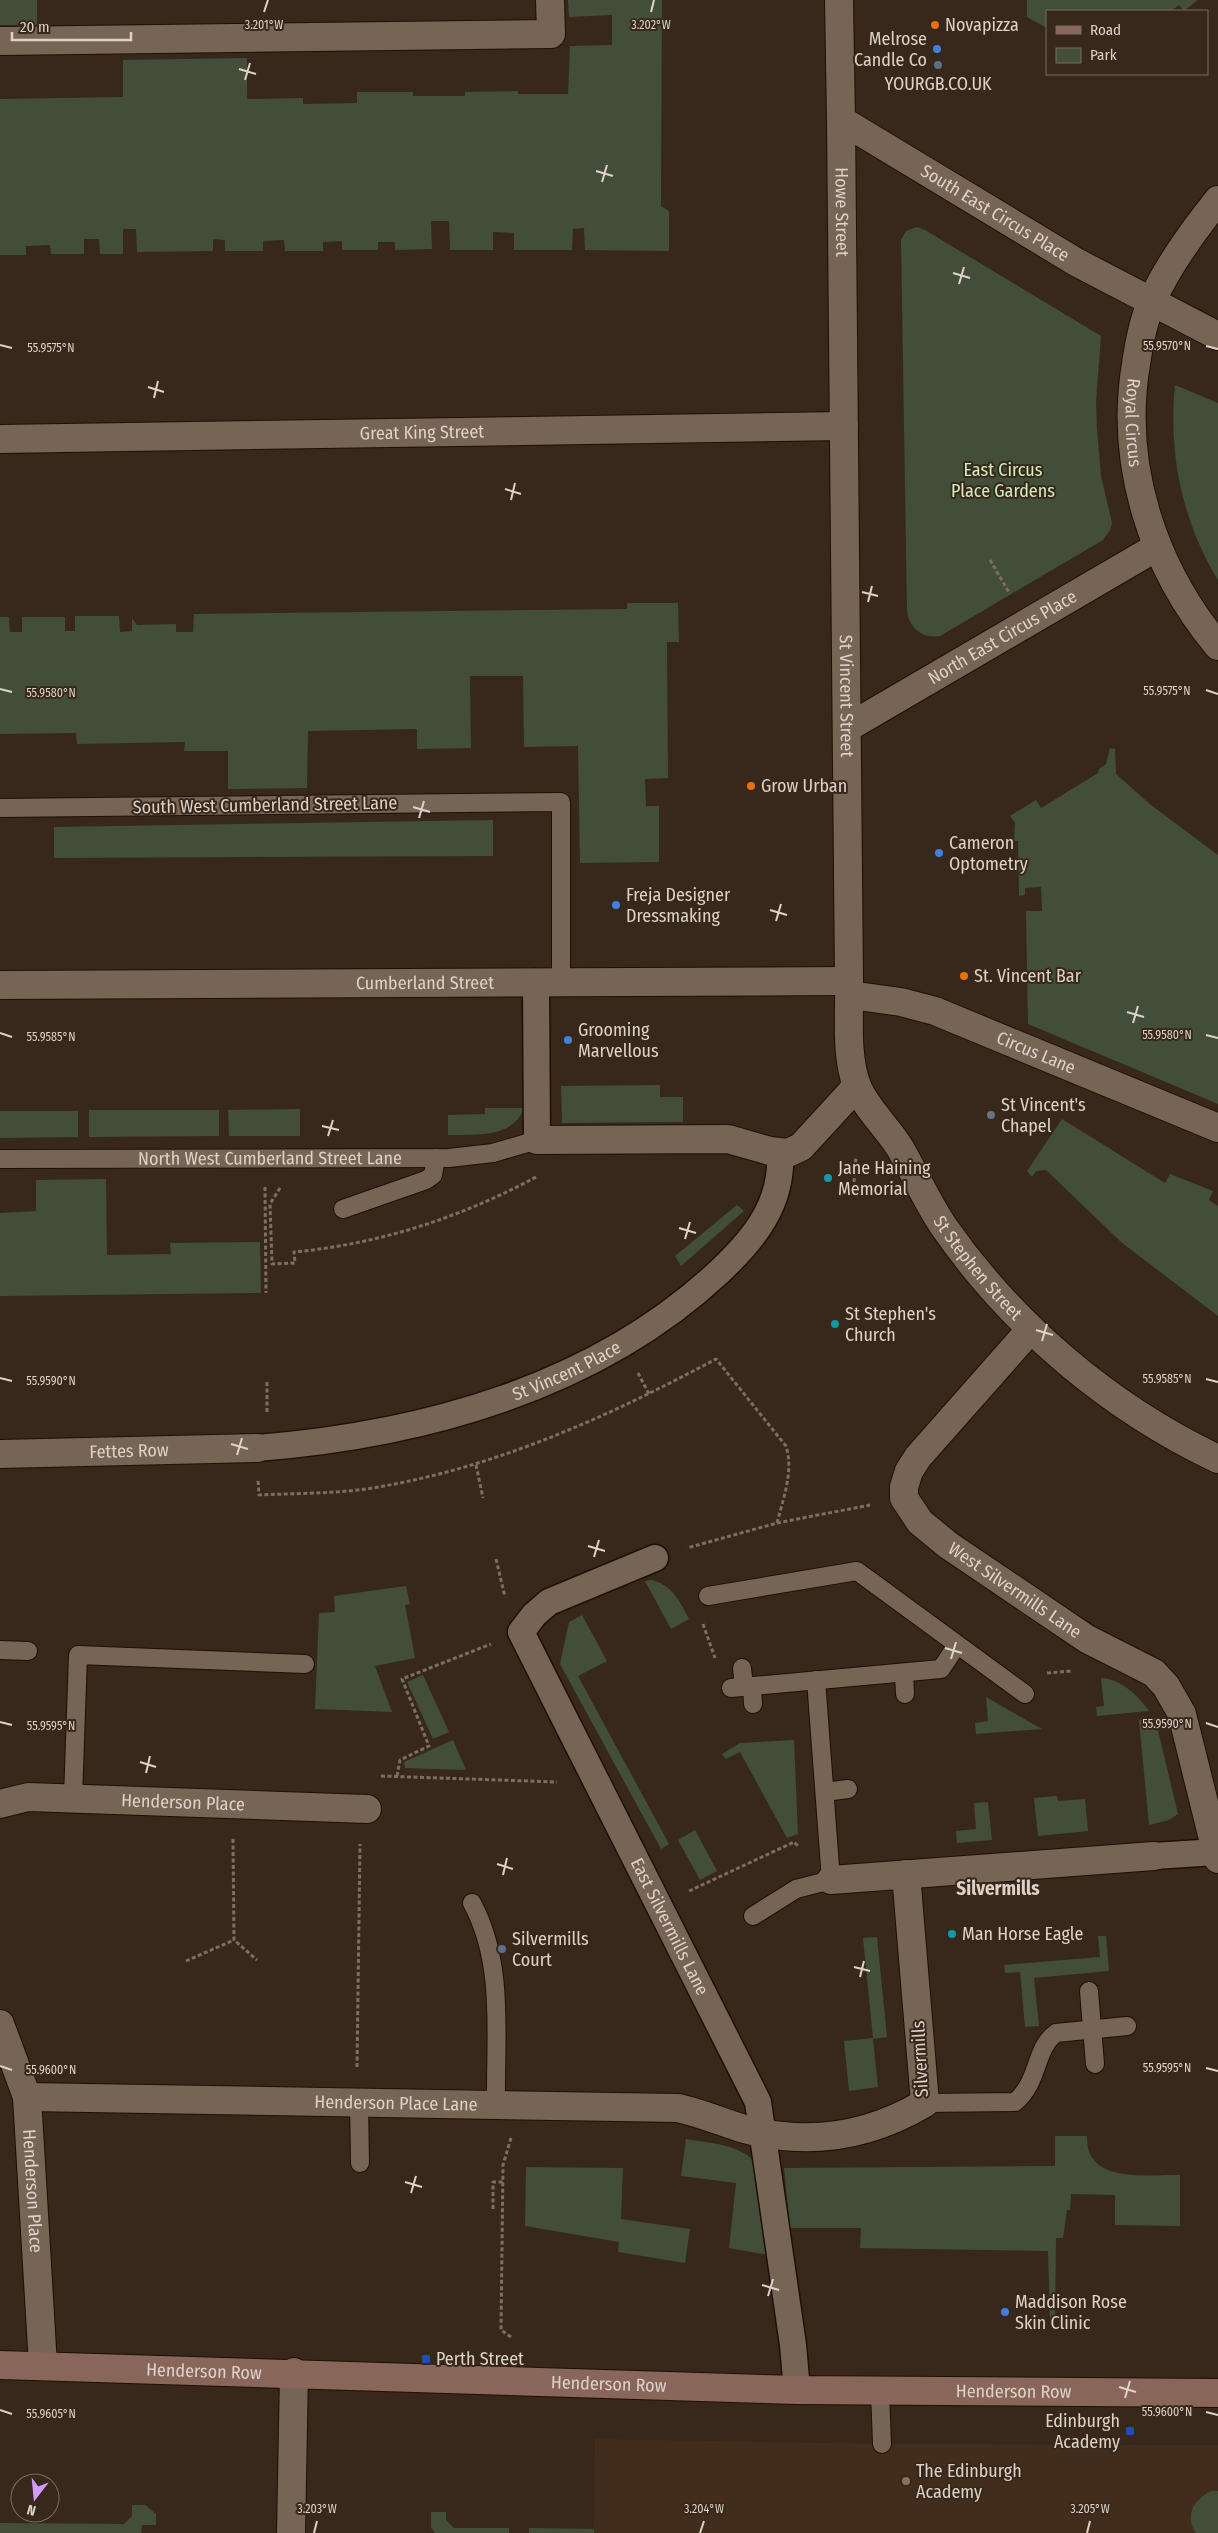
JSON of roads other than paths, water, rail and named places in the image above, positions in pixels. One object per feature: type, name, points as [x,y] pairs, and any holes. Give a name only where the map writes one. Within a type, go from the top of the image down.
[{"type":"main road","name":"Henderson Row","points":[[0,2365],[294,2372],[880,2392],[1218,2393]]},
{"type":"street","points":[[0,41],[551,34],[550,0]]},
{"type":"street","name":"Howe Street","points":[[840,0],[844,426]]},
{"type":"street","name":"South East Circus Place","points":[[841,120],[1076,262],[1151,303],[1218,336]]},
{"type":"street","name":"Royal Circus","points":[[1218,200],[1184,245],[1151,303],[1140,340],[1134,374],[1132,435],[1141,495],[1157,547],[1171,578],[1189,608],[1218,646]]},
{"type":"street","name":"Great King Street","points":[[0,439],[844,426]]},
{"type":"street","name":"St Vincent Street","points":[[844,426],[849,988],[851,1051],[858,1086]]},
{"type":"street","name":"North East Circus Place","points":[[847,728],[1157,547]]},
{"type":"street","points":[[537,1140],[548,981]]},
{"type":"street","name":"Cumberland Street","points":[[0,985],[548,981],[849,988]]},
{"type":"street","name":"Circus Lane","points":[[849,988],[944,1014],[1218,1128]]},
{"type":"street","points":[[780,1153],[788,1153],[801,1146],[858,1086]]},
{"type":"street","name":"St Stephen Street","points":[[858,1086],[900,1148],[943,1226],[993,1288],[1031,1329],[1107,1394],[1158,1427],[1218,1459]]},
{"type":"street","name":"North West Cumberland Street Lane","points":[[537,1140],[728,1139],[780,1153]]},
{"type":"street","name":"St Vincent Place","points":[[257,1448],[306,1443],[392,1428],[484,1405],[557,1378],[624,1344],[690,1298],[745,1245],[769,1212],[779,1186],[780,1153]]},
{"type":"street","name":"West Silvermills Lane","points":[[1031,1329],[918,1457],[904,1486],[904,1498],[920,1522],[948,1545],[1087,1639],[1154,1673],[1175,1698],[1182,1714],[1217,1856]]},
{"type":"street","name":"Fettes Row","points":[[0,1454],[257,1448]]},
{"type":"street","name":"East Silvermills Lane","points":[[655,1558],[549,1602],[534,1615],[521,1632],[758,2102],[793,2345],[797,2390]]},
{"type":"street","name":"Henderson Place","points":[[0,1804],[28,1798],[73,1798],[364,1808]]},
{"type":"street","points":[[831,1880],[1154,1856],[1217,1856]]},
{"type":"street","name":"Silvermills","points":[[761,2133],[808,2139],[834,2137],[879,2126],[925,2104],[906,1874]]},
{"type":"street","name":"Henderson Place","points":[[0,2024],[27,2097],[43,2365]]},
{"type":"street","name":"Henderson Place Lane","points":[[27,2097],[678,2108],[761,2133]]},
{"type":"street","points":[[292,2533],[294,2372]]},
{"type":"lane","name":"South West Cumberland Street Lane","points":[[0,808],[561,802],[548,981]]},
{"type":"lane","name":"North West Cumberland Street Lane","points":[[0,1159],[436,1158],[493,1153],[537,1140]]},
{"type":"lane","points":[[343,1208],[426,1180],[433,1175],[436,1158]]},
{"type":"lane","points":[[708,1596],[857,1572],[1025,1694]]},
{"type":"lane","points":[[743,1687],[941,1669],[957,1645]]},
{"type":"lane","points":[[0,1650],[28,1651]]},
{"type":"lane","points":[[73,1798],[78,1655],[305,1664]]},
{"type":"lane","points":[[742,1668],[743,1687],[753,1704]]},
{"type":"lane","points":[[904,1672],[905,1694]]},
{"type":"lane","points":[[753,1916],[796,1889],[831,1880],[816,1680]]},
{"type":"lane","points":[[825,1792],[848,1789]]},
{"type":"lane","points":[[472,1903],[486,1934],[494,1971],[496,2104]]},
{"type":"lane","points":[[1089,1992],[1096,2064]]},
{"type":"lane","points":[[925,2104],[1015,2102],[1029,2087],[1046,2040],[1056,2034],[1127,2026]]},
{"type":"lane","points":[[358,2102],[360,2163]]},
{"type":"lane","points":[[880,2392],[882,2444]]},
{"type":"place","name":"Novapizza","points":[[935,25]]},
{"type":"place","name":"Melrose Candle Co","points":[[937,49]]},
{"type":"place","name":"YOURGB.CO.UK","points":[[938,65]]},
{"type":"place","name":"Grow Urban","points":[[751,786]]},
{"type":"place","name":"Cameron Optometry","points":[[939,853]]},
{"type":"place","name":"Freja Designer Dressmaking","points":[[616,905]]},
{"type":"place","name":"St. Vincent Bar","points":[[964,976]]},
{"type":"place","name":"Grooming Marvellous","points":[[568,1040]]},
{"type":"place","name":"St Vincent's Chapel","points":[[991,1115]]},
{"type":"place","name":"Jane Haining Memorial","points":[[828,1178]]},
{"type":"place","name":"St Stephen's Church","points":[[835,1324]]},
{"type":"place","name":"Man Horse Eagle","points":[[952,1934]]},
{"type":"place","name":"Silvermills Court","points":[[502,1949]]},
{"type":"place","name":"Maddison Rose Skin Clinic","points":[[1005,2312]]},
{"type":"place","name":"Perth Street","points":[[426,2359]]},
{"type":"place","name":"Edinburgh Academy","points":[[1130,2431]]},
{"type":"place","name":"The Edinburgh Academy","points":[[906,2481]]},
{"type":"district","name":"Silvermills","points":[[998,1888]]},
{"type":"park label","name":"East Circus Place Gardens","points":[[1003,480]]}]
